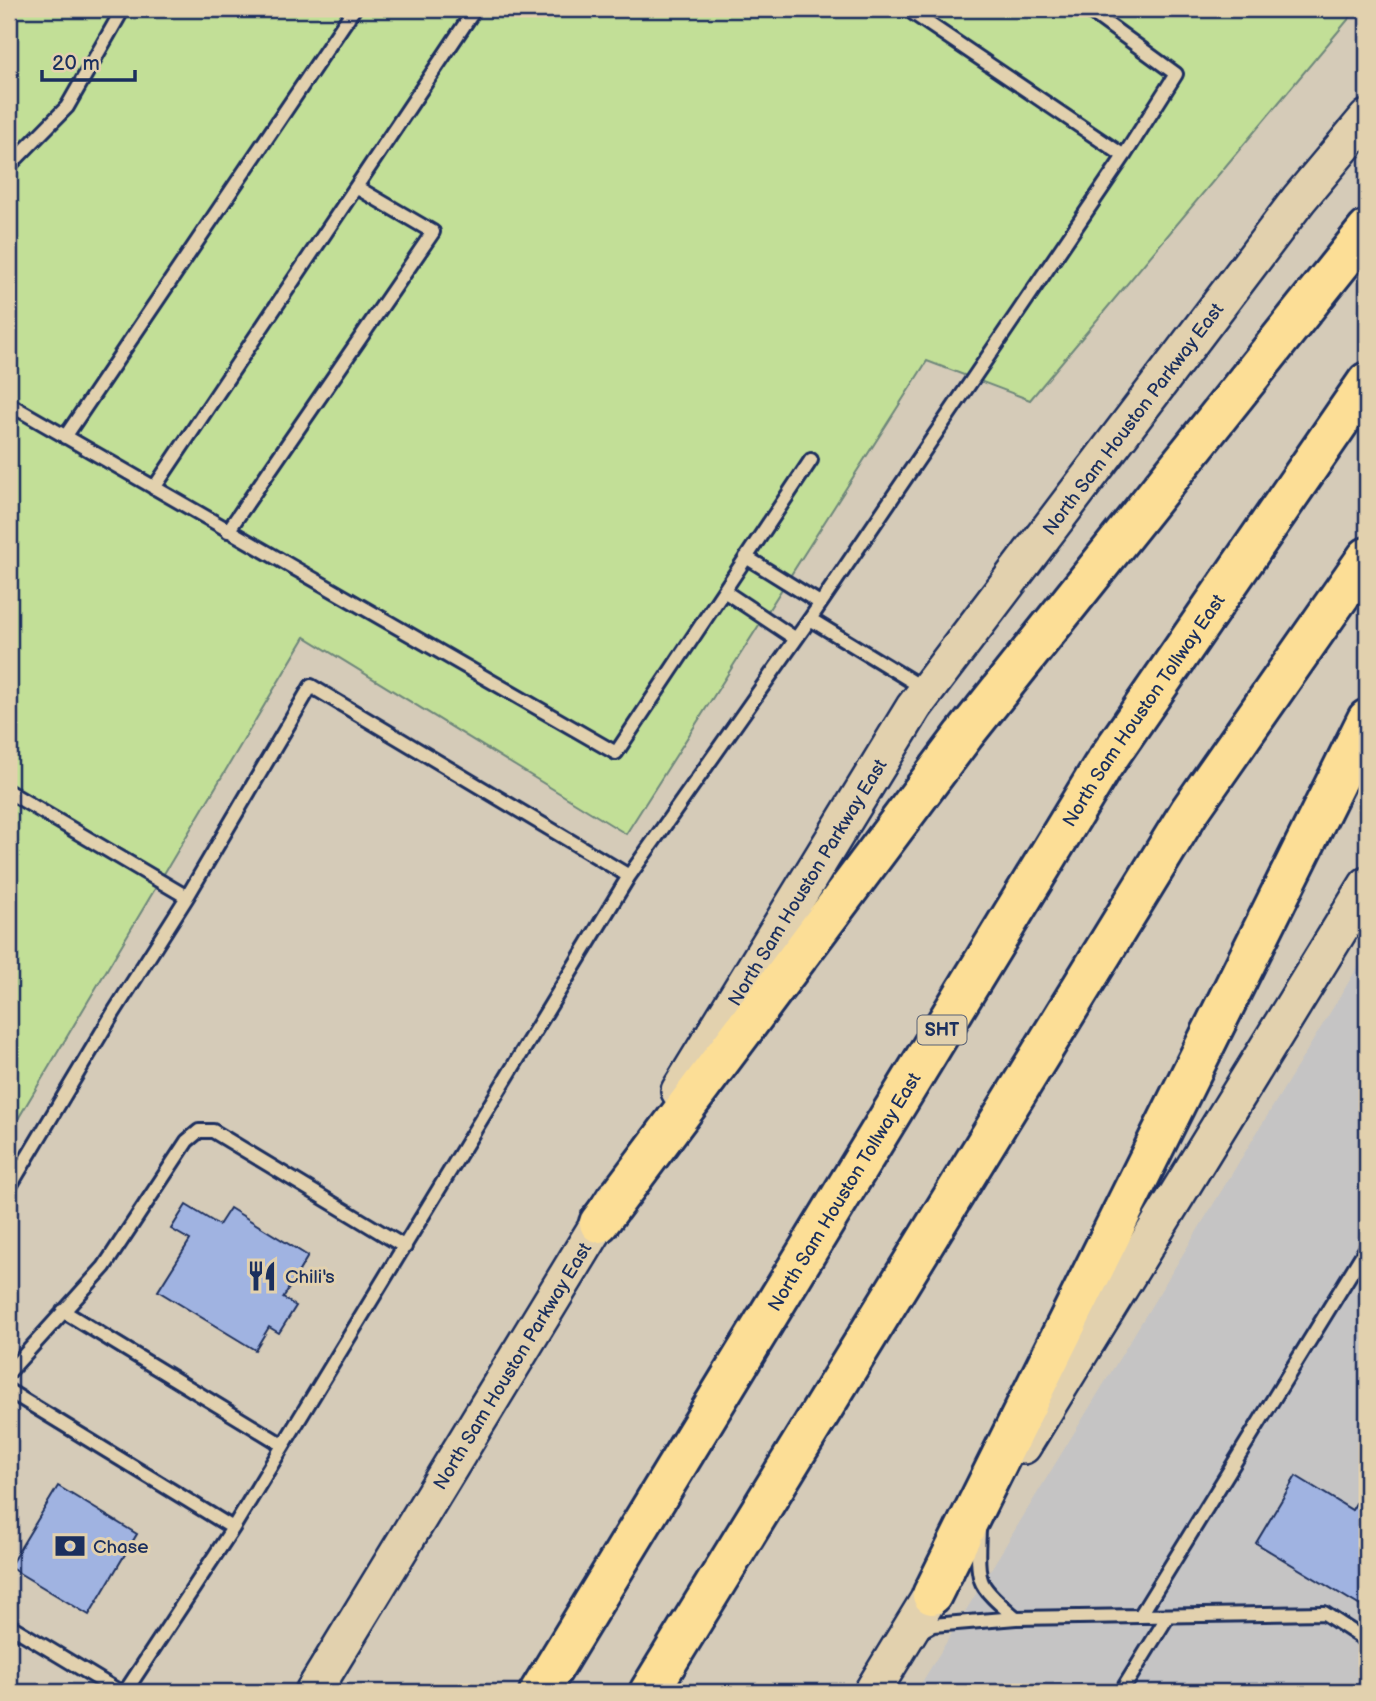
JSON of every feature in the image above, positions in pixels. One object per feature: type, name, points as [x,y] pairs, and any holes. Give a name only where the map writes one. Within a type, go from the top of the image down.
[{"type":"highway","points":[[599,1223],[964,736],[1367,230]]},
{"type":"highway","name":"North Sam Houston Tollway East","points":[[539,1692],[1102,767],[1367,383]]},
{"type":"highway","points":[[649,1692],[1189,812],[1367,557]]},
{"type":"highway","points":[[932,1595],[1367,719]]},
{"type":"main road","name":"North Sam Houston Parkway East","points":[[313,1692],[914,707],[1299,199],[1367,118]]},
{"type":"main road","points":[[872,1692],[1367,885]]},
{"type":"lane","points":[[9,166],[67,107],[123,9]]},
{"type":"lane","points":[[65,437],[354,9]]},
{"type":"lane","points":[[154,488],[475,9]]},
{"type":"lane","points":[[907,9],[1124,156]]},
{"type":"lane","points":[[9,1625],[122,1692],[233,1528],[629,876],[810,619],[1124,156],[1176,74],[1087,9]]},
{"type":"lane","points":[[228,531],[433,232],[356,187]]},
{"type":"lane","points":[[9,404],[616,753],[811,460]]},
{"type":"lane","points":[[746,557],[820,603]]},
{"type":"lane","points":[[724,590],[796,639]]},
{"type":"lane","points":[[810,619],[927,690]]},
{"type":"lane","points":[[9,1188],[114,1012],[187,897],[311,686],[629,876]]},
{"type":"lane","points":[[10,797],[187,897]]},
{"type":"lane","points":[[9,1372],[104,1267],[187,1141],[199,1131],[213,1131],[404,1247]]},
{"type":"lane","points":[[1140,1616],[1367,1247]]},
{"type":"lane","points":[[63,1311],[284,1445]]},
{"type":"lane","points":[[9,1391],[233,1528]]},
{"type":"lane","points":[[980,1516],[978,1553],[981,1581],[1016,1618]]},
{"type":"lane","points":[[903,1642],[933,1625],[1016,1618],[1324,1613],[1367,1641]]},
{"type":"lane","points":[[1121,1692],[1168,1616]]},
{"type":"shaded area","points":[[1367,952],[1367,1692],[916,1692],[971,1602]]},
{"type":"green space","points":[[9,9],[1357,9],[1030,400],[927,361],[626,834],[305,637],[9,1134]]},
{"type":"building","points":[[186,1205],[219,1225],[230,1208],[308,1256],[283,1298],[296,1306],[279,1333],[269,1327],[255,1350],[158,1291],[190,1240],[171,1229]]},
{"type":"building","points":[[1296,1476],[1352,1510],[1367,1484],[1367,1610],[1256,1543]]},
{"type":"building","points":[[58,1486],[137,1534],[89,1615],[9,1567]]},
{"type":"place","name":"Chili's","points":[[262,1276]]},
{"type":"place","name":"Chase","points":[[70,1546]]}]
